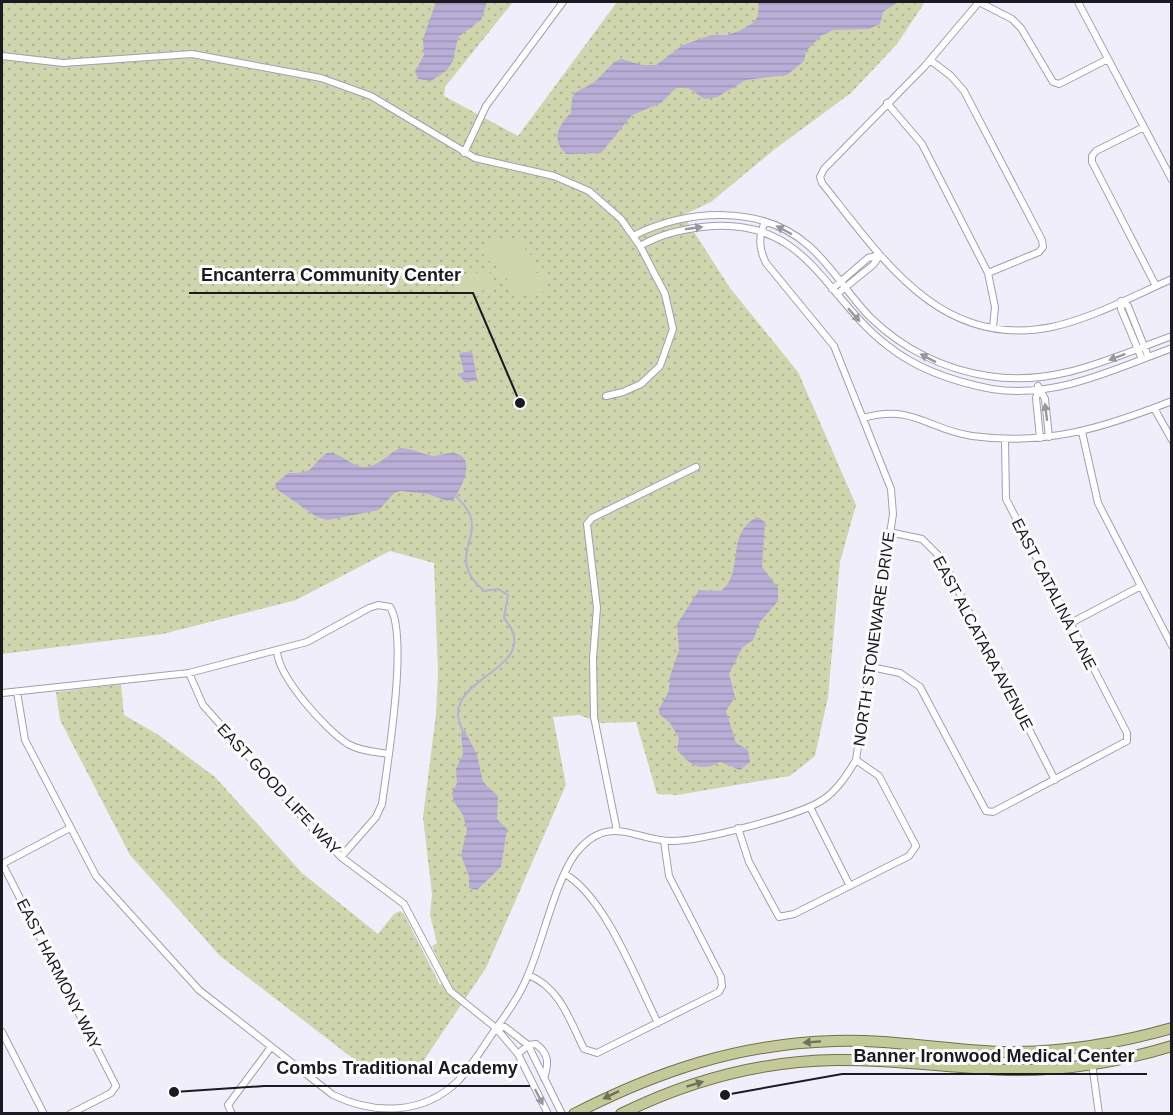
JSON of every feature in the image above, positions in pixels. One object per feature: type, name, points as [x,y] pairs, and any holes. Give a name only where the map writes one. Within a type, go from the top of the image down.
[{"type":"main road","points":[[574,1113],[667,1070],[714,1057],[767,1047],[852,1041],[975,1050],[1052,1051],[1115,1042],[1172,1028]]},
{"type":"main road","points":[[621,1113],[691,1085],[781,1065],[834,1060],[882,1060],[1020,1070],[1092,1064],[1172,1046]]},
{"type":"street","points":[[464,153],[486,106],[563,2]]},
{"type":"street","points":[[1108,59],[1059,84],[1053,82],[1021,28],[1012,19],[979,2],[930,60],[824,169],[820,177],[822,183],[880,255],[911,288],[941,310],[975,323],[1009,330],[1052,327],[1172,279]]},
{"type":"street","points":[[1078,2],[1172,180]]},
{"type":"street","points":[[2,56],[63,63],[192,54],[321,78],[371,96],[464,153],[494,164],[573,182],[607,205],[633,236],[665,294],[673,329],[669,346],[654,372],[632,389],[606,396]]},
{"type":"street","points":[[930,60],[951,76],[964,91],[1043,247],[1039,252],[988,273]]},
{"type":"street","points":[[887,103],[922,144],[988,273],[995,307],[993,327]]},
{"type":"street","points":[[1144,127],[1096,151],[1092,156],[1092,162],[1156,286]]},
{"type":"street","points":[[633,236],[670,221],[710,216],[737,215],[765,222],[808,244],[871,317],[894,338],[936,362],[988,376],[1037,379],[1078,370],[1172,336]]},
{"type":"street","points":[[761,230],[765,222]]},
{"type":"street","points":[[639,246],[663,234],[694,228],[725,226],[761,230],[798,250],[867,329],[889,348],[938,375],[995,389],[1039,389],[1091,378],[1172,348]]},
{"type":"street","name":"NORTH STONEWARE DRIVE","points":[[17,692],[25,740],[96,876],[179,971],[199,990],[344,1101],[363,1109],[394,1111],[421,1106],[446,1092],[464,1073],[512,1006],[528,975],[565,874],[575,855],[587,843],[601,834],[617,831],[635,832],[664,840],[686,840],[810,807],[830,793],[856,760],[893,514],[891,489],[834,346],[766,263],[759,245],[761,230]]},
{"type":"street","points":[[834,292],[840,281],[868,258],[880,255]]},
{"type":"street","points":[[834,292],[845,287],[873,265],[880,255]]},
{"type":"street","points":[[1121,301],[1128,306],[1145,357]]},
{"type":"street","points":[[1037,379],[1039,389],[1045,399],[1049,437]]},
{"type":"street","points":[[1039,389],[1036,398],[1040,438]]},
{"type":"street","points":[[863,418],[892,412],[908,414],[968,435],[1005,440],[1082,432],[1172,401]]},
{"type":"street","points":[[1154,408],[1172,440]]},
{"type":"street","points":[[1082,432],[1095,494],[1172,646]]},
{"type":"street","name":"EAST CATALINA LANE","points":[[1005,440],[1006,499],[1127,733],[1127,741],[1055,780]]},
{"type":"street","points":[[617,831],[594,717],[593,658],[597,608],[587,524],[592,518],[696,467]]},
{"type":"street","name":"EAST ALCATARA AVENUE","points":[[890,532],[922,539],[942,559],[1055,780]]},
{"type":"street","points":[[1069,624],[1141,586]]},
{"type":"street","points":[[2,693],[189,673],[307,642],[330,632],[369,608],[378,605],[390,607],[393,612],[396,677],[395,716],[382,804],[376,817],[342,857]]},
{"type":"street","points":[[277,650],[277,659],[298,694],[337,734],[349,745],[388,754]]},
{"type":"street","points":[[871,667],[900,673],[920,687],[986,811],[993,812],[1055,780]]},
{"type":"street","name":"EAST GOOD LIFE WAY","points":[[189,673],[209,712],[292,806],[342,857],[404,904],[450,992],[496,1028],[518,1054],[548,1113]]},
{"type":"street","points":[[738,828],[748,862],[779,917],[794,914],[909,856],[916,846],[879,776],[856,760]]},
{"type":"street","points":[[810,807],[850,886]]},
{"type":"street","points":[[2,864],[70,828]]},
{"type":"street","points":[[528,975],[537,979],[555,994],[584,1049],[590,1053],[597,1053],[719,992],[722,986],[720,977],[669,876],[664,840]]},
{"type":"street","name":"EAST HARMONY WAY","points":[[2,864],[116,1086],[111,1093],[70,1113]]},
{"type":"street","points":[[565,874],[577,881],[597,903],[658,1023]]},
{"type":"street","name":"EAST GOOD LIFE WAY","points":[[496,1028],[505,1028],[528,1045],[562,1113]]},
{"type":"street","points":[[2,1032],[44,1113]]},
{"type":"street","points":[[518,1054],[528,1045],[536,1044],[547,1056],[548,1068],[544,1078]]},
{"type":"street","points":[[230,1112],[228,1105],[271,1047]]},
{"type":"street","points":[[1092,1064],[1099,1113]]},
{"type":"green space","points":[[2,2],[513,2],[445,87],[444,96],[518,136],[617,2],[925,2],[897,44],[851,93],[775,149],[711,202],[683,215],[730,288],[798,372],[856,505],[840,562],[828,697],[815,756],[790,776],[677,795],[657,794],[636,722],[601,723],[579,715],[553,717],[566,785],[486,968],[424,1060],[410,1067],[379,1070],[364,1067],[220,956],[130,855],[60,720],[56,692],[121,684],[124,715],[157,734],[215,777],[302,873],[378,934],[394,914],[400,911],[404,914],[440,985],[447,979],[432,946],[437,943],[430,915],[432,894],[423,817],[436,714],[438,673],[434,563],[390,551],[296,600],[163,634],[2,654]]},
{"type":"green space","points":[[523,237],[526,255],[533,255],[536,273],[544,272],[547,291],[510,296],[507,278],[498,279],[495,261],[488,261],[486,243]]},
{"type":"green space","points":[[489,271],[492,289],[455,295],[452,276]]},
{"type":"shaded area","points":[[436,2],[487,2],[481,20],[458,37],[453,61],[447,70],[431,81],[418,79],[415,72],[424,55],[423,39]]},
{"type":"shaded area","points":[[759,2],[898,2],[883,12],[880,24],[869,29],[834,30],[822,35],[806,51],[804,61],[787,75],[746,80],[717,97],[705,99],[688,88],[676,88],[661,103],[632,115],[601,153],[566,154],[561,149],[558,133],[563,122],[571,113],[572,98],[576,92],[595,82],[614,62],[621,59],[642,65],[656,65],[683,45],[711,35],[727,35],[739,31],[753,23],[758,16]]},
{"type":"shaded area","points":[[472,351],[477,380],[466,383],[458,374],[464,372],[459,353]]},
{"type":"shaded area","points":[[400,448],[433,456],[452,453],[460,455],[465,460],[466,473],[453,500],[447,501],[428,494],[401,491],[394,493],[379,510],[328,520],[317,517],[275,488],[276,483],[288,473],[308,471],[327,453],[338,455],[357,466],[367,467],[376,464]]},
{"type":"shaded area","points":[[757,517],[765,522],[762,567],[778,588],[778,601],[760,622],[753,640],[742,648],[729,674],[735,697],[726,711],[736,743],[748,750],[750,762],[740,770],[720,762],[706,767],[696,766],[677,750],[679,738],[670,723],[659,714],[659,709],[669,691],[670,676],[679,650],[677,624],[699,590],[721,591],[728,583],[733,574],[741,533]]},
{"type":"shaded area","points":[[465,731],[477,755],[483,782],[498,796],[497,819],[507,829],[501,867],[477,890],[469,888],[469,876],[461,855],[467,830],[463,815],[454,802],[452,793],[457,783],[456,769],[463,754],[461,733]]},
{"type":"waterway","points":[[456,496],[468,510],[472,524],[466,560],[468,569],[473,580],[484,591],[498,589],[508,595],[504,618],[513,634],[514,647],[507,659],[470,689],[461,701],[458,714],[463,732]]},
{"type":"place","name":"Encanterra Community Center","points":[[520,403]]},
{"type":"place","name":"Combs Traditional Academy","points":[[174,1092]]},
{"type":"place","name":"Banner Ironwood Medical Center","points":[[725,1095]]}]
